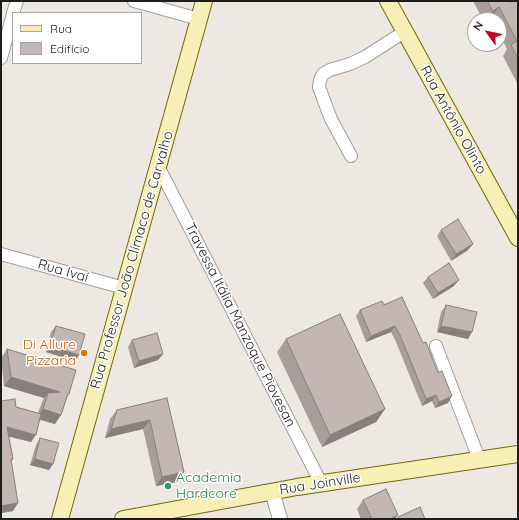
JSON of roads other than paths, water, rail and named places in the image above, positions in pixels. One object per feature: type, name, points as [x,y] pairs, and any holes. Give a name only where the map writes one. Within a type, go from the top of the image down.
[{"type":"main road","name":"Rua Professor João Clímaco de Carvalho","points":[[60,519],[204,1]]},
{"type":"main road","name":"Rua Antônio Olinto","points":[[388,1],[518,238]]},
{"type":"main road","name":"Rua Joinville","points":[[123,519],[272,491],[518,454]]},
{"type":"street","points":[[14,12],[17,1]]},
{"type":"street","points":[[134,1],[199,20]]},
{"type":"street","points":[[1,58],[12,18]]},
{"type":"street","points":[[351,156],[322,98],[319,87],[320,80],[323,74],[330,70],[350,64],[365,57],[404,32]]},
{"type":"street","name":"Travessa Itália Manzoque Piovesan","points":[[158,166],[321,483]]},
{"type":"street","name":"Rua Ivaí","points":[[1,254],[124,288]]},
{"type":"street","points":[[436,346],[479,459]]},
{"type":"street","points":[[272,491],[280,519]]},
{"type":"place","name":"Di Allure Pizzaria","points":[[84,353]]},
{"type":"place","name":"Academia Hardcore","points":[[168,486]]}]
